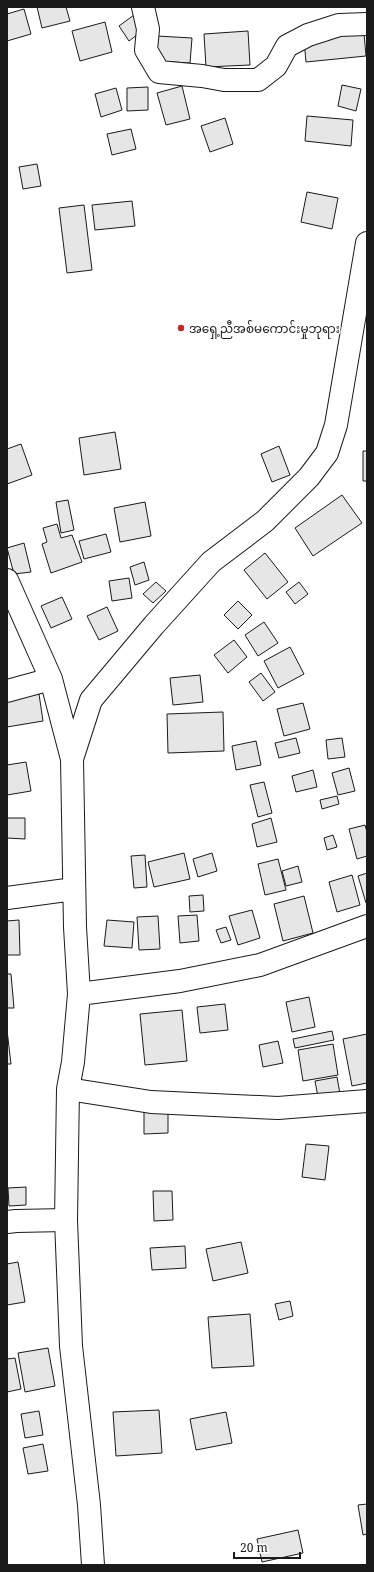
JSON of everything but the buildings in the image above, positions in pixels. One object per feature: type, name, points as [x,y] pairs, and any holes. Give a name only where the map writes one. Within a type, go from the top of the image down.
[{"type":"street","points":[[143,7],[148,28],[146,50],[159,72],[202,76],[224,80],[258,80],[276,66],[287,46],[308,35],[339,25],[367,24]]},
{"type":"street","points":[[72,759],[91,700],[154,625],[211,562],[265,521],[309,477],[327,453],[336,425],[366,256]]},
{"type":"street","points":[[7,580],[51,679],[72,759],[74,889],[79,994],[73,1062],[68,1089],[66,1220],[71,1346],[89,1505],[93,1565]]},
{"type":"street","points":[[7,691],[51,679]]},
{"type":"street","points":[[7,898],[74,889]]},
{"type":"street","points":[[79,994],[180,981],[260,966],[367,926]]},
{"type":"street","points":[[68,1089],[151,1102],[278,1108],[367,1101]]},
{"type":"street","points":[[7,1222],[66,1220]]},
{"type":"place","name":"အရှေ့ညီအစ်မကောင်းမှုဘုရား","points":[[181,328]]}]
